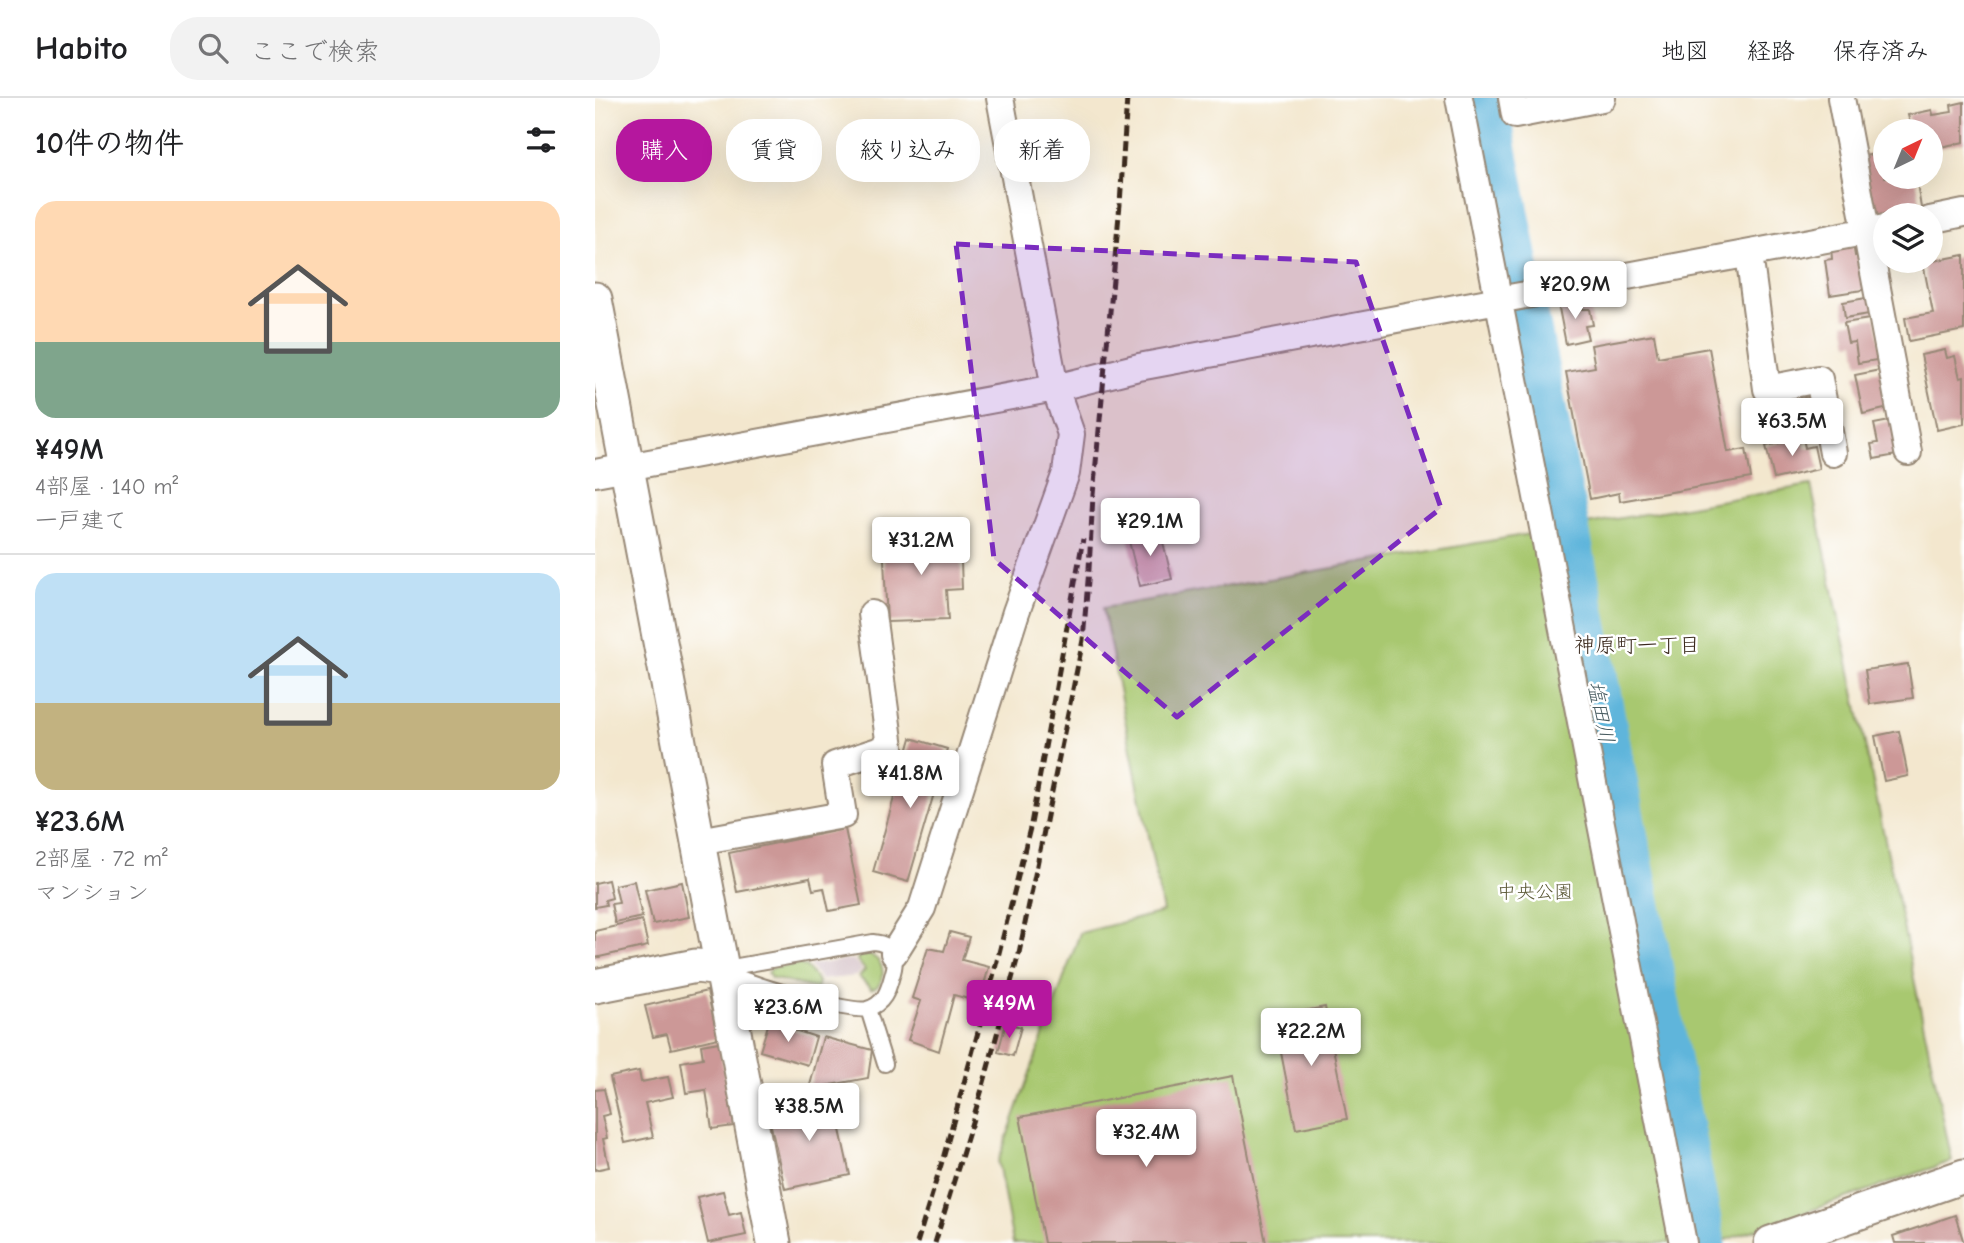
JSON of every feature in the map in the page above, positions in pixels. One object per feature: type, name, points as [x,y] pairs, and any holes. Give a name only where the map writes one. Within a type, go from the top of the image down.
[{"type":"street","points":[[894,953],[922,908],[1016,612],[1066,472],[1070,434],[1055,388],[1000,98]]},
{"type":"street","points":[[1459,98],[1504,299],[1683,1243]]},
{"type":"street","points":[[1512,98],[1515,115],[1602,98]]},
{"type":"street","points":[[1841,98],[1873,219]]},
{"type":"street","points":[[1943,217],[1964,213]]},
{"type":"street","points":[[595,473],[1055,388],[1139,367],[1873,231]]},
{"type":"street","points":[[1749,254],[1767,389],[1819,379],[1833,453]]},
{"type":"street","points":[[1882,273],[1908,452]]},
{"type":"street","points":[[595,299],[774,1243]]},
{"type":"street","points":[[699,841],[843,815],[835,765],[890,747],[871,614]]},
{"type":"street","points":[[595,986],[696,966],[721,969]]},
{"type":"street","points":[[1771,1243],[1964,1177]]},
{"type":"lane","points":[[873,942],[885,945],[894,953],[896,965],[882,1001],[868,1009],[848,1009],[749,982],[721,969],[873,942]]},
{"type":"lane","points":[[868,1009],[885,1064]]},
{"type":"highlighted area","points":[[956,244],[1356,262],[1441,508],[1177,717],[994,559]]},
{"type":"shaded area","points":[[853,959],[862,970],[856,976],[821,980],[809,965]]},
{"type":"green space","name":"中央公園","points":[[1811,485],[1952,1161],[1717,1243],[1013,1243],[998,1162],[1080,933],[1163,912],[1103,608]]},
{"type":"green space","points":[[862,954],[876,958],[881,965],[883,975],[877,987],[871,989],[859,977],[865,970],[857,960]]},
{"type":"green space","points":[[799,964],[806,967],[818,981],[817,988],[771,978],[768,973],[772,968]]},
{"type":"building","points":[[1964,102],[1964,142],[1943,146],[1943,119],[1909,119],[1908,115],[1932,110],[1933,115],[1952,112],[1951,105]]},
{"type":"building","points":[[1873,154],[1873,189],[1918,189],[1920,203],[1873,203],[1871,223],[1859,157]]},
{"type":"building","points":[[1853,244],[1855,256],[1865,254],[1869,289],[1830,295],[1825,260],[1832,259],[1831,247]]},
{"type":"building","points":[[1964,255],[1964,330],[1909,341],[1905,318],[1933,313],[1925,273],[1943,273],[1943,259]]},
{"type":"building","points":[[1872,297],[1875,313],[1845,318],[1843,302]]},
{"type":"building","points":[[1581,299],[1583,309],[1590,309],[1593,325],[1585,326],[1588,339],[1566,344],[1558,303]]},
{"type":"building","points":[[1876,318],[1883,359],[1858,363],[1855,342],[1848,343],[1844,323]]},
{"type":"building","points":[[1654,334],[1658,357],[1709,348],[1728,452],[1746,449],[1751,478],[1620,501],[1619,493],[1590,499],[1566,372],[1595,367],[1591,345]]},
{"type":"building","points":[[1945,350],[1947,358],[1955,356],[1960,378],[1964,377],[1964,424],[1937,430],[1921,355]]},
{"type":"building","points":[[1885,369],[1893,407],[1863,414],[1855,375]]},
{"type":"building","points":[[1783,396],[1787,417],[1780,418],[1782,431],[1769,434],[1762,401]]},
{"type":"building","points":[[1814,396],[1820,424],[1791,431],[1789,421],[1794,419],[1790,401]]},
{"type":"building","points":[[1895,420],[1902,454],[1874,459],[1871,444],[1878,443],[1874,424]]},
{"type":"building","points":[[1803,438],[1805,448],[1814,446],[1819,469],[1774,479],[1766,446]]},
{"type":"building","points":[[1160,530],[1172,579],[1140,586],[1128,537]]},
{"type":"building","points":[[960,535],[962,589],[946,590],[948,620],[887,622],[883,539]]},
{"type":"building","points":[[1908,664],[1913,698],[1870,704],[1865,670]]},
{"type":"building","points":[[1899,731],[1908,776],[1884,781],[1875,736]]},
{"type":"building","points":[[911,738],[947,749],[908,882],[873,872]]},
{"type":"building","points":[[845,829],[861,905],[829,911],[824,888],[813,890],[810,878],[737,892],[729,853]]},
{"type":"building","points":[[608,880],[612,898],[605,900],[606,905],[595,907],[595,883]]},
{"type":"building","points":[[634,881],[642,917],[615,923],[611,904],[619,903],[615,885]]},
{"type":"building","points":[[682,882],[689,917],[653,924],[645,890]]},
{"type":"building","points":[[642,920],[648,946],[595,958],[595,931]]},
{"type":"building","points":[[950,932],[969,937],[962,960],[989,967],[979,1002],[954,995],[939,1051],[908,1040],[921,1001],[912,998],[928,948],[944,951]]},
{"type":"building","points":[[707,991],[718,1038],[671,1049],[667,1034],[653,1037],[645,1006]]},
{"type":"building","points":[[1325,1007],[1347,1119],[1296,1129],[1274,1017]]},
{"type":"building","points":[[769,1022],[816,1037],[808,1065],[760,1051]]},
{"type":"building","points":[[1006,1023],[1021,1027],[1013,1056],[998,1052]]},
{"type":"building","points":[[823,1037],[872,1050],[868,1078],[809,1089]]},
{"type":"building","points":[[719,1042],[734,1126],[712,1129],[706,1090],[686,1093],[681,1062],[703,1058],[701,1045]]},
{"type":"building","points":[[639,1071],[641,1082],[668,1077],[673,1097],[645,1103],[653,1137],[625,1143],[610,1077]]},
{"type":"building","points":[[1233,1076],[1266,1243],[1044,1243],[1020,1117]]},
{"type":"building","points":[[604,1089],[610,1114],[602,1116],[607,1138],[603,1139],[609,1167],[595,1170],[595,1090]]},
{"type":"building","points":[[833,1098],[850,1175],[785,1189],[768,1112]]},
{"type":"building","points":[[723,1191],[729,1215],[741,1212],[746,1235],[708,1243],[697,1197]]},
{"type":"building","points":[[1955,1215],[1964,1243],[1895,1243],[1893,1236]]},
{"type":"waterway","name":"塩田川","points":[[1484,98],[1702,1243]]},
{"type":"railway","points":[[935,1243],[983,1086],[1019,953],[1083,640],[1127,98]]},
{"type":"railway","points":[[917,1243],[991,985],[1031,824],[1083,539]]},
{"type":"district","name":"神原町一丁目","points":[[1637,645]]}]
